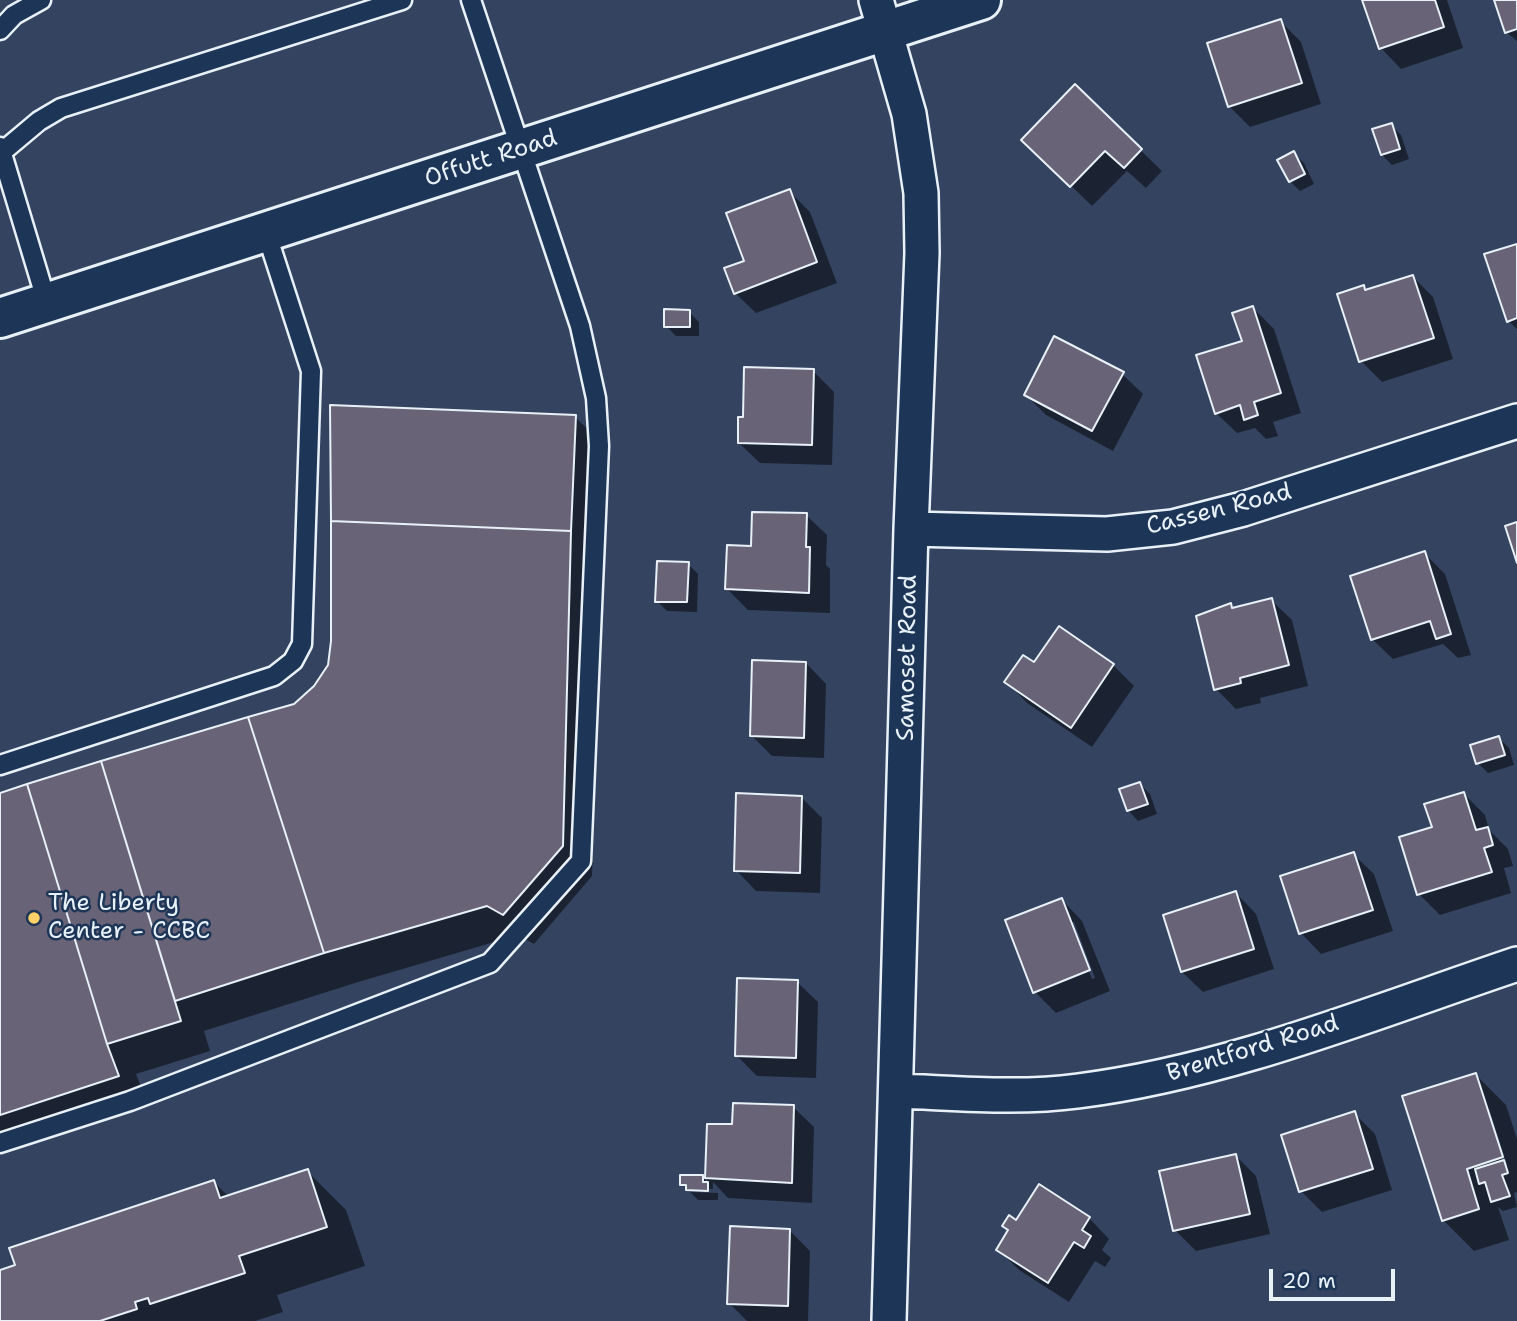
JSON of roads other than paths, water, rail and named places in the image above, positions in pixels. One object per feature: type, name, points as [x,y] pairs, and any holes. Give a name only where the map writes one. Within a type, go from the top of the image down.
[{"type":"street","name":"Offutt Road","points":[[0,318],[519,150],[881,16],[981,0]]},
{"type":"street","name":"Samoset Road","points":[[881,16],[909,114],[921,193],[922,253],[911,529],[889,1321]]},
{"type":"street","name":"Cassen Road","points":[[911,529],[1107,534],[1172,527],[1243,509],[1517,421]]},
{"type":"street","name":"Brentford Road","points":[[897,1091],[1007,1094],[1075,1092],[1154,1079],[1218,1064],[1517,964]]},
{"type":"lane","points":[[0,30],[14,15],[41,0]]},
{"type":"lane","points":[[47,303],[1,150],[61,108],[402,0]]},
{"type":"lane","points":[[0,1143],[130,1101],[490,963],[581,861],[598,446],[596,398],[580,326],[472,4],[455,0]]},
{"type":"lane","points":[[0,765],[274,676],[293,661],[302,644],[311,371],[266,232]]},
{"type":"place","name":"The Liberty Center - CCBC","points":[[34,918]]}]
